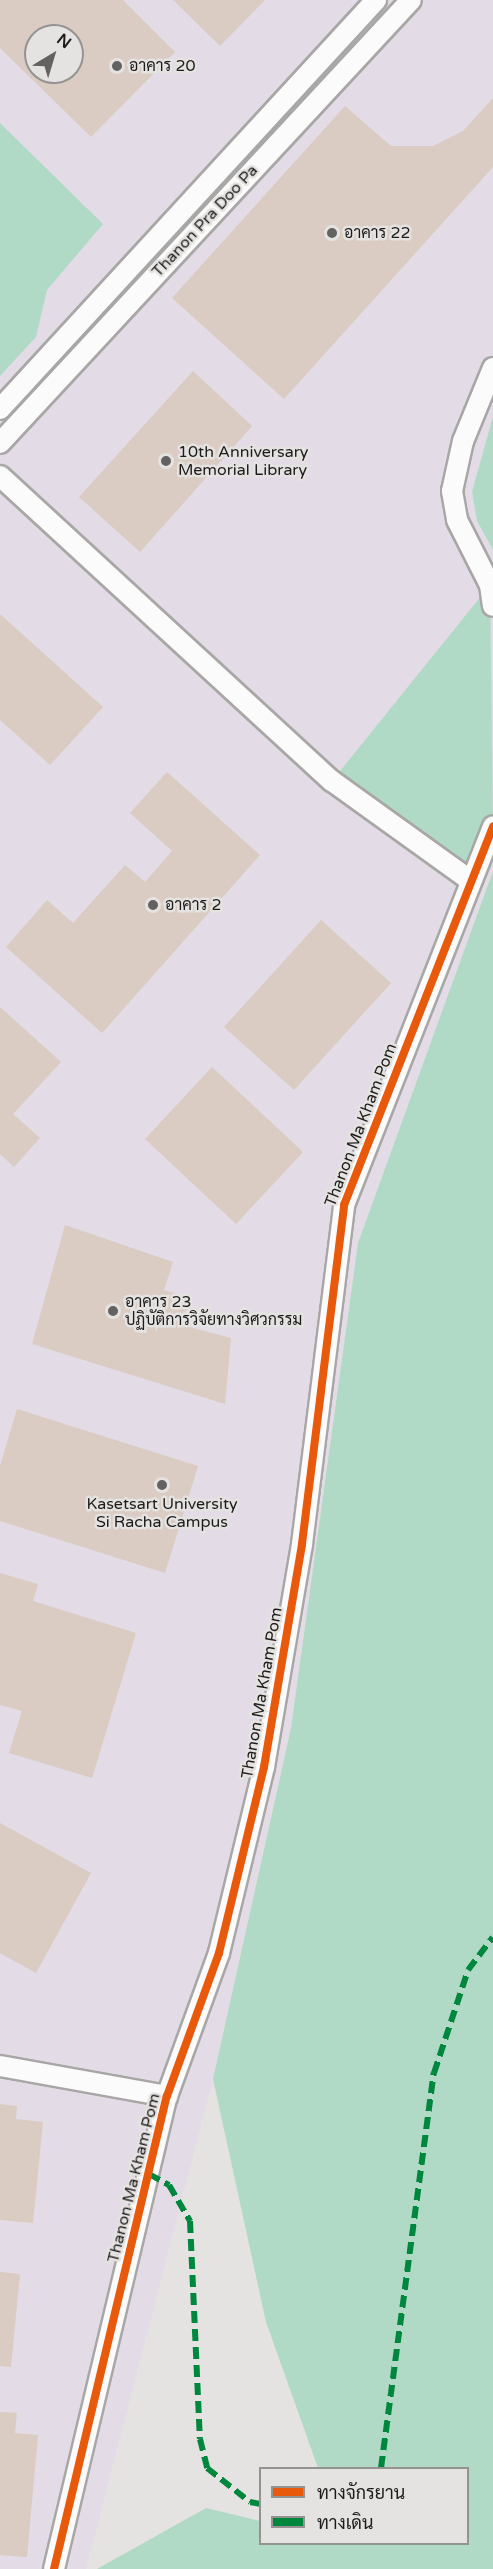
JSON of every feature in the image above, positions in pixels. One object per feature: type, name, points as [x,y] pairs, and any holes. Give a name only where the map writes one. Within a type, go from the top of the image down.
[{"type":"street","name":"Thanon Pra Doo Pa","points":[[0,409],[376,0]]},
{"type":"street","name":"Thanon Pra Doo Pa","points":[[0,443],[411,0]]},
{"type":"street","points":[[493,368],[463,441],[452,491],[457,520],[490,585],[493,606]]},
{"type":"street","points":[[0,476],[332,781],[470,880]]},
{"type":"street","name":"Thanon Ma Kham Pom","points":[[54,2569],[167,2096],[219,1953],[264,1767],[302,1544],[339,1227],[470,880],[493,826]]},
{"type":"street","points":[[0,2067],[167,2096]]},
{"type":"shaded area","name":"Kasetsart University Si Racha Campus","points":[[0,0],[493,0],[493,416],[472,492],[477,521],[493,550],[493,871],[358,1243],[291,1728],[213,2079],[86,2569],[0,2569]]},
{"type":"green space","points":[[0,123],[103,224],[47,290],[36,337],[0,376]]},
{"type":"green space","points":[[493,416],[493,550],[477,521],[472,492]]},
{"type":"green space","points":[[490,585],[493,826],[470,880],[332,781]]},
{"type":"green space","points":[[493,871],[493,2569],[97,2569],[206,2508],[259,2521],[259,2545],[469,2545],[469,2467],[318,2467],[266,2322],[213,2079],[291,1728],[358,1243]]},
{"type":"building","name":"อาคาร 20","points":[[0,0],[123,0],[175,52],[91,137],[37,84],[84,84],[84,24],[24,24],[24,71],[0,48]]},
{"type":"building","points":[[173,0],[265,0],[220,46]]},
{"type":"building","name":"อาคาร 22","points":[[493,98],[493,167],[284,399],[172,298],[345,106],[391,146],[433,146],[463,131]]},
{"type":"building","name":"10th Anniversary Memorial Library","points":[[193,371],[252,426],[140,552],[79,497]]},
{"type":"building","points":[[0,614],[103,707],[50,765],[0,720]]},
{"type":"building","name":"อาคาร 2","points":[[167,772],[260,855],[102,1033],[6,947],[47,900],[73,923],[125,865],[145,882],[172,851],[130,813]]},
{"type":"building","points":[[321,920],[391,983],[294,1090],[224,1027]]},
{"type":"building","points":[[0,1007],[61,1062],[13,1114],[40,1138],[14,1167],[0,1154]]},
{"type":"building","points":[[212,1067],[303,1152],[236,1224],[145,1139]]},
{"type":"building","name":"อาคาร 23 ปฏิบัติการวิจัยทางวิศวกรรม","points":[[65,1225],[173,1262],[164,1290],[189,1298],[182,1325],[231,1338],[225,1404],[32,1344]]},
{"type":"building","points":[[17,1409],[198,1466],[165,1573],[0,1521],[0,1466]]},
{"type":"building","points":[[0,1573],[38,1584],[33,1601],[136,1633],[92,1778],[9,1753],[22,1711],[0,1705]]},
{"type":"building","points":[[0,1823],[91,1873],[36,1973],[0,1953]]},
{"type":"building","points":[[0,2104],[17,2106],[16,2119],[43,2122],[33,2223],[0,2220]]},
{"type":"building","points":[[0,2272],[20,2274],[11,2367],[0,2366]]},
{"type":"building","points":[[0,2412],[17,2413],[15,2433],[38,2435],[27,2557],[0,2555]]},
{"type":"marked path","points":[[381,2467],[434,2073],[468,1970],[493,1937]]},
{"type":"marked path","points":[[149,2174],[169,2185],[190,2221],[200,2439],[207,2468],[250,2502],[259,2504]]},
{"type":"cycle path","points":[[54,2569],[167,2096],[219,1953],[264,1767],[302,1544],[344,1205],[493,826]]},
{"type":"place","name":"อาคาร 20","points":[[117,66]]},
{"type":"place","name":"อาคาร 22","points":[[332,233]]},
{"type":"place","name":"10th Anniversary Memorial Library","points":[[166,461]]},
{"type":"place","name":"อาคาร 2","points":[[153,905]]},
{"type":"place","name":"อาคาร 23 ปฏิบัติการวิจัยทางวิศวกรรม","points":[[113,1311]]},
{"type":"place","name":"Kasetsart University Si Racha Campus","points":[[162,1485]]}]
